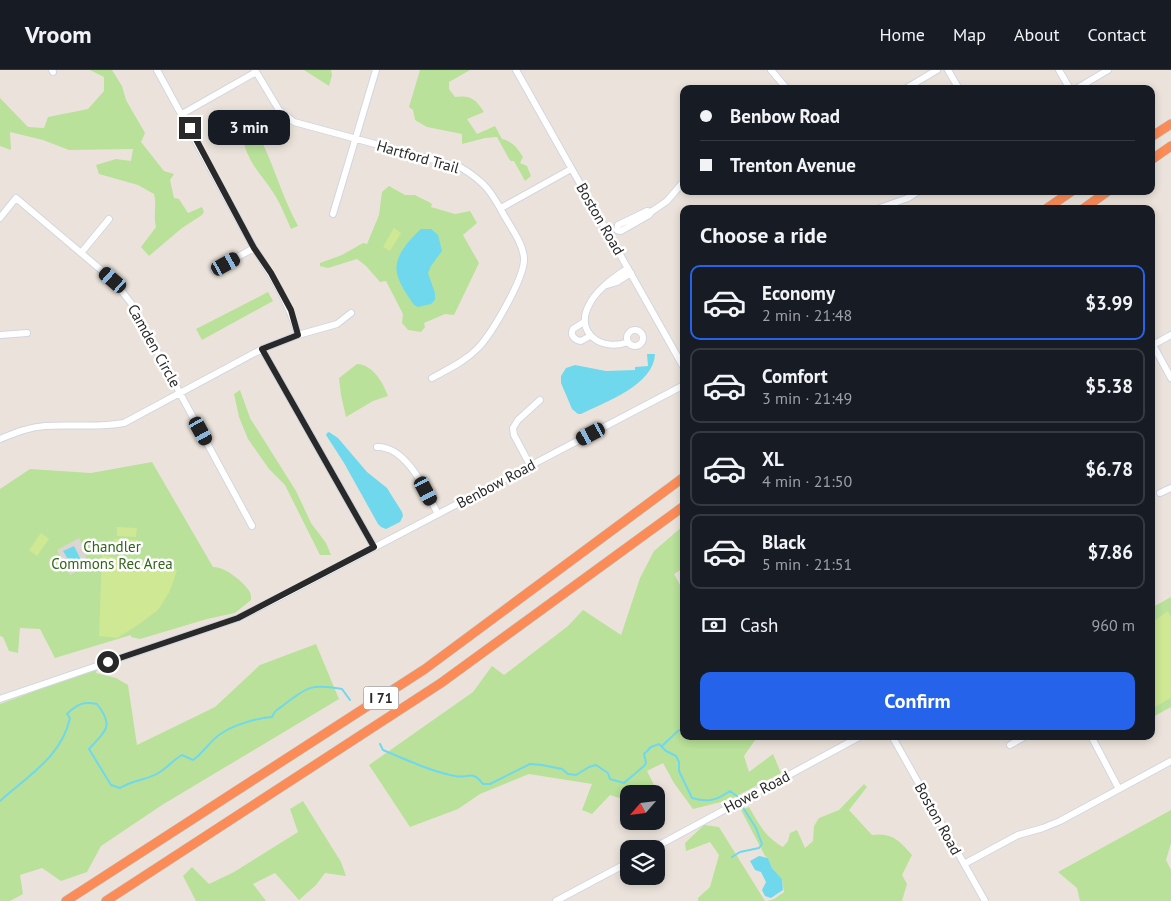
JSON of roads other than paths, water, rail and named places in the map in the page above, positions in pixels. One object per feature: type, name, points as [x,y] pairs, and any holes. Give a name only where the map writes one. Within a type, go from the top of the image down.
[{"type":"highway","points":[[1155,134],[1171,124]]},
{"type":"highway","points":[[1155,157],[1171,146]]},
{"type":"highway","points":[[1052,205],[1066,195]]},
{"type":"highway","points":[[1089,205],[1103,195]]},
{"type":"highway","name":"I 71","points":[[66,901],[425,669],[680,480]]},
{"type":"highway","name":"I 71","points":[[106,901],[441,683],[680,509]]},
{"type":"street","points":[[158,70],[254,248],[271,273],[291,310],[298,335]]},
{"type":"street","points":[[334,214],[376,70]]},
{"type":"street","name":"Boston Road","points":[[516,70],[680,361]]},
{"type":"street","points":[[771,70],[784,85]]},
{"type":"street","points":[[912,85],[937,70]]},
{"type":"street","points":[[948,70],[957,85]]},
{"type":"street","points":[[1059,70],[1068,85]]},
{"type":"street","points":[[1083,85],[1108,70]]},
{"type":"street","points":[[182,114],[256,71]]},
{"type":"street","name":"Hartford Trail","points":[[256,71],[274,103],[284,115],[294,122],[460,167],[485,184],[500,208],[521,246],[524,257],[523,270],[518,283],[478,348],[458,364],[432,378]]},
{"type":"street","points":[[500,208],[571,169]]},
{"type":"street","points":[[608,235],[617,230],[618,226],[647,211],[652,212],[667,201],[680,186]]},
{"type":"street","points":[[889,205],[912,195]]},
{"type":"street","name":"Camden Circle","points":[[0,218],[16,198],[113,280],[131,303],[252,526]]},
{"type":"street","points":[[81,253],[109,219]]},
{"type":"street","points":[[214,270],[254,248]]},
{"type":"street","points":[[628,342],[613,345],[603,343],[590,336],[584,322],[584,317],[590,302],[597,293],[613,278],[630,271]]},
{"type":"street","points":[[0,439],[24,429],[46,426],[105,426],[124,423],[262,349],[298,335],[337,324],[351,313]]},
{"type":"street","points":[[584,322],[573,329],[573,336],[576,340],[581,341],[590,336]]},
{"type":"street","points":[[0,335],[28,333]]},
{"type":"street","points":[[1155,343],[1171,335]]},
{"type":"street","points":[[262,349],[374,547]]},
{"type":"street","points":[[1155,350],[1171,378]]},
{"type":"street","name":"Benbow Road","points":[[0,699],[238,618],[680,387]]},
{"type":"street","points":[[530,465],[514,435],[513,428],[518,420],[540,400]]},
{"type":"street","points":[[377,447],[391,450],[411,466],[438,514]]},
{"type":"street","points":[[1160,493],[1171,488]]},
{"type":"street","name":"Howe Road","points":[[665,842],[854,740]]},
{"type":"street","name":"Boston Road","points":[[894,740],[985,901]]},
{"type":"street","points":[[1010,745],[1019,740]]},
{"type":"street","points":[[1093,740],[1120,789]]},
{"type":"street","points":[[964,864],[1018,835],[1053,825],[1171,761]]},
{"type":"street","points":[[556,901],[620,867]]},
{"type":"water","points":[[421,229],[431,229],[438,235],[442,251],[428,273],[435,293],[435,300],[431,304],[418,307],[414,305],[402,286],[396,267],[403,249]]},
{"type":"water","points":[[647,354],[655,354],[653,365],[646,375],[627,391],[581,414],[572,409],[561,383],[561,376],[566,368],[575,365],[606,371],[635,370],[635,367],[648,366]]},
{"type":"water","points":[[329,432],[338,438],[367,472],[387,488],[402,512],[403,516],[400,522],[386,529],[378,524],[326,435]]},
{"type":"water","points":[[74,546],[82,562],[73,567],[63,551]]},
{"type":"water","points":[[759,856],[768,858],[772,868],[782,879],[783,890],[771,898],[765,896],[762,890],[766,882],[761,872],[755,870],[750,861]]},
{"type":"waterway","points":[[0,801],[52,754],[66,731],[70,718],[67,714],[81,704],[97,704],[106,718],[106,728],[89,749],[111,785],[120,788],[155,775],[182,755],[193,760],[222,733],[246,722],[272,717],[277,709],[305,690],[317,687],[342,689],[350,700]]},
{"type":"waterway","points":[[662,746],[680,730]]},
{"type":"waterway","points":[[380,744],[383,750],[419,765],[455,776],[473,776],[483,784],[490,784],[530,764],[562,769],[568,774],[576,775],[596,765],[608,773],[610,779],[624,783],[644,766],[646,763],[644,754],[651,747],[659,744],[666,751],[676,756],[679,762],[679,771],[692,798],[712,800],[730,791],[738,797]]},
{"type":"waterway","points":[[732,857],[740,852],[759,848],[762,844],[756,828],[742,806]]},
{"type":"park label","name":"Chandler Commons Rec Area","points":[[112,556]]}]
